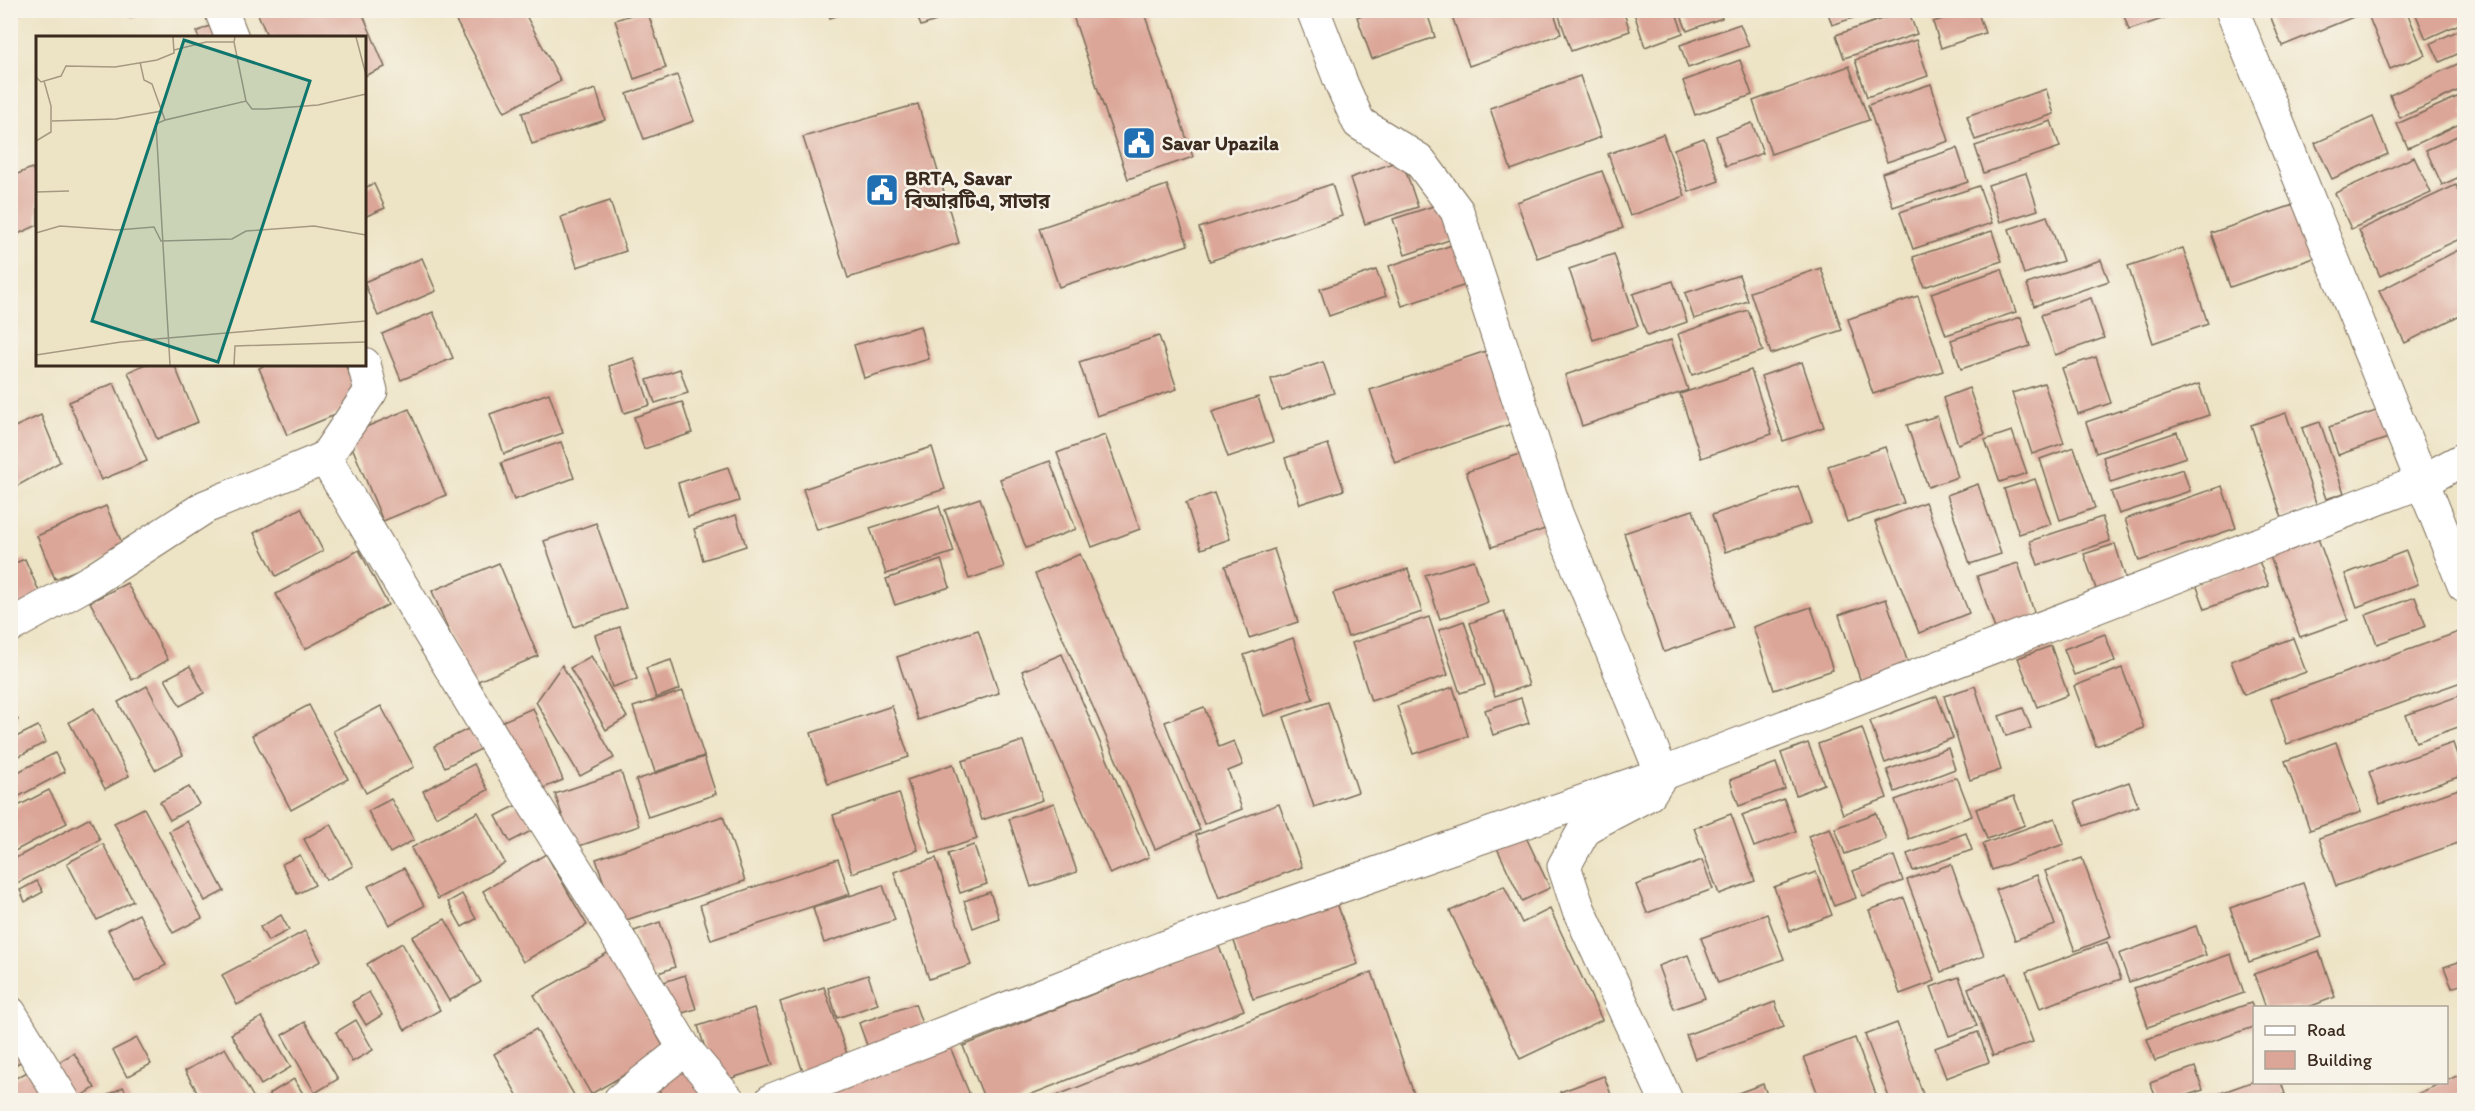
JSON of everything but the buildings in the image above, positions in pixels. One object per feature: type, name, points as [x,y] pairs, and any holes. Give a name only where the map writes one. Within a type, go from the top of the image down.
[{"type":"street","points":[[221,10],[231,36]]},
{"type":"street","points":[[1313,10],[1341,85],[1359,123],[1419,160],[1456,211],[1556,513],[1662,774]]},
{"type":"street","points":[[2232,10],[2464,585]]},
{"type":"street","points":[[10,626],[93,580],[205,507],[325,458],[371,391],[365,366]]},
{"type":"street","points":[[325,458],[500,750],[602,911],[685,1049],[728,1101]]},
{"type":"street","points":[[772,1101],[1163,948],[1662,774],[2421,482],[2464,459]]},
{"type":"street","points":[[1662,774],[1649,794],[1586,827],[1564,866],[1578,908],[1666,1101]]},
{"type":"street","points":[[10,1013],[63,1101]]},
{"type":"street","points":[[620,1101],[685,1049]]},
{"type":"place","name":"Savar Upazila","points":[[1139,143]]},
{"type":"place","name":"BRTA, Savar বিআরটিএ, সাভার","points":[[882,190]]}]
